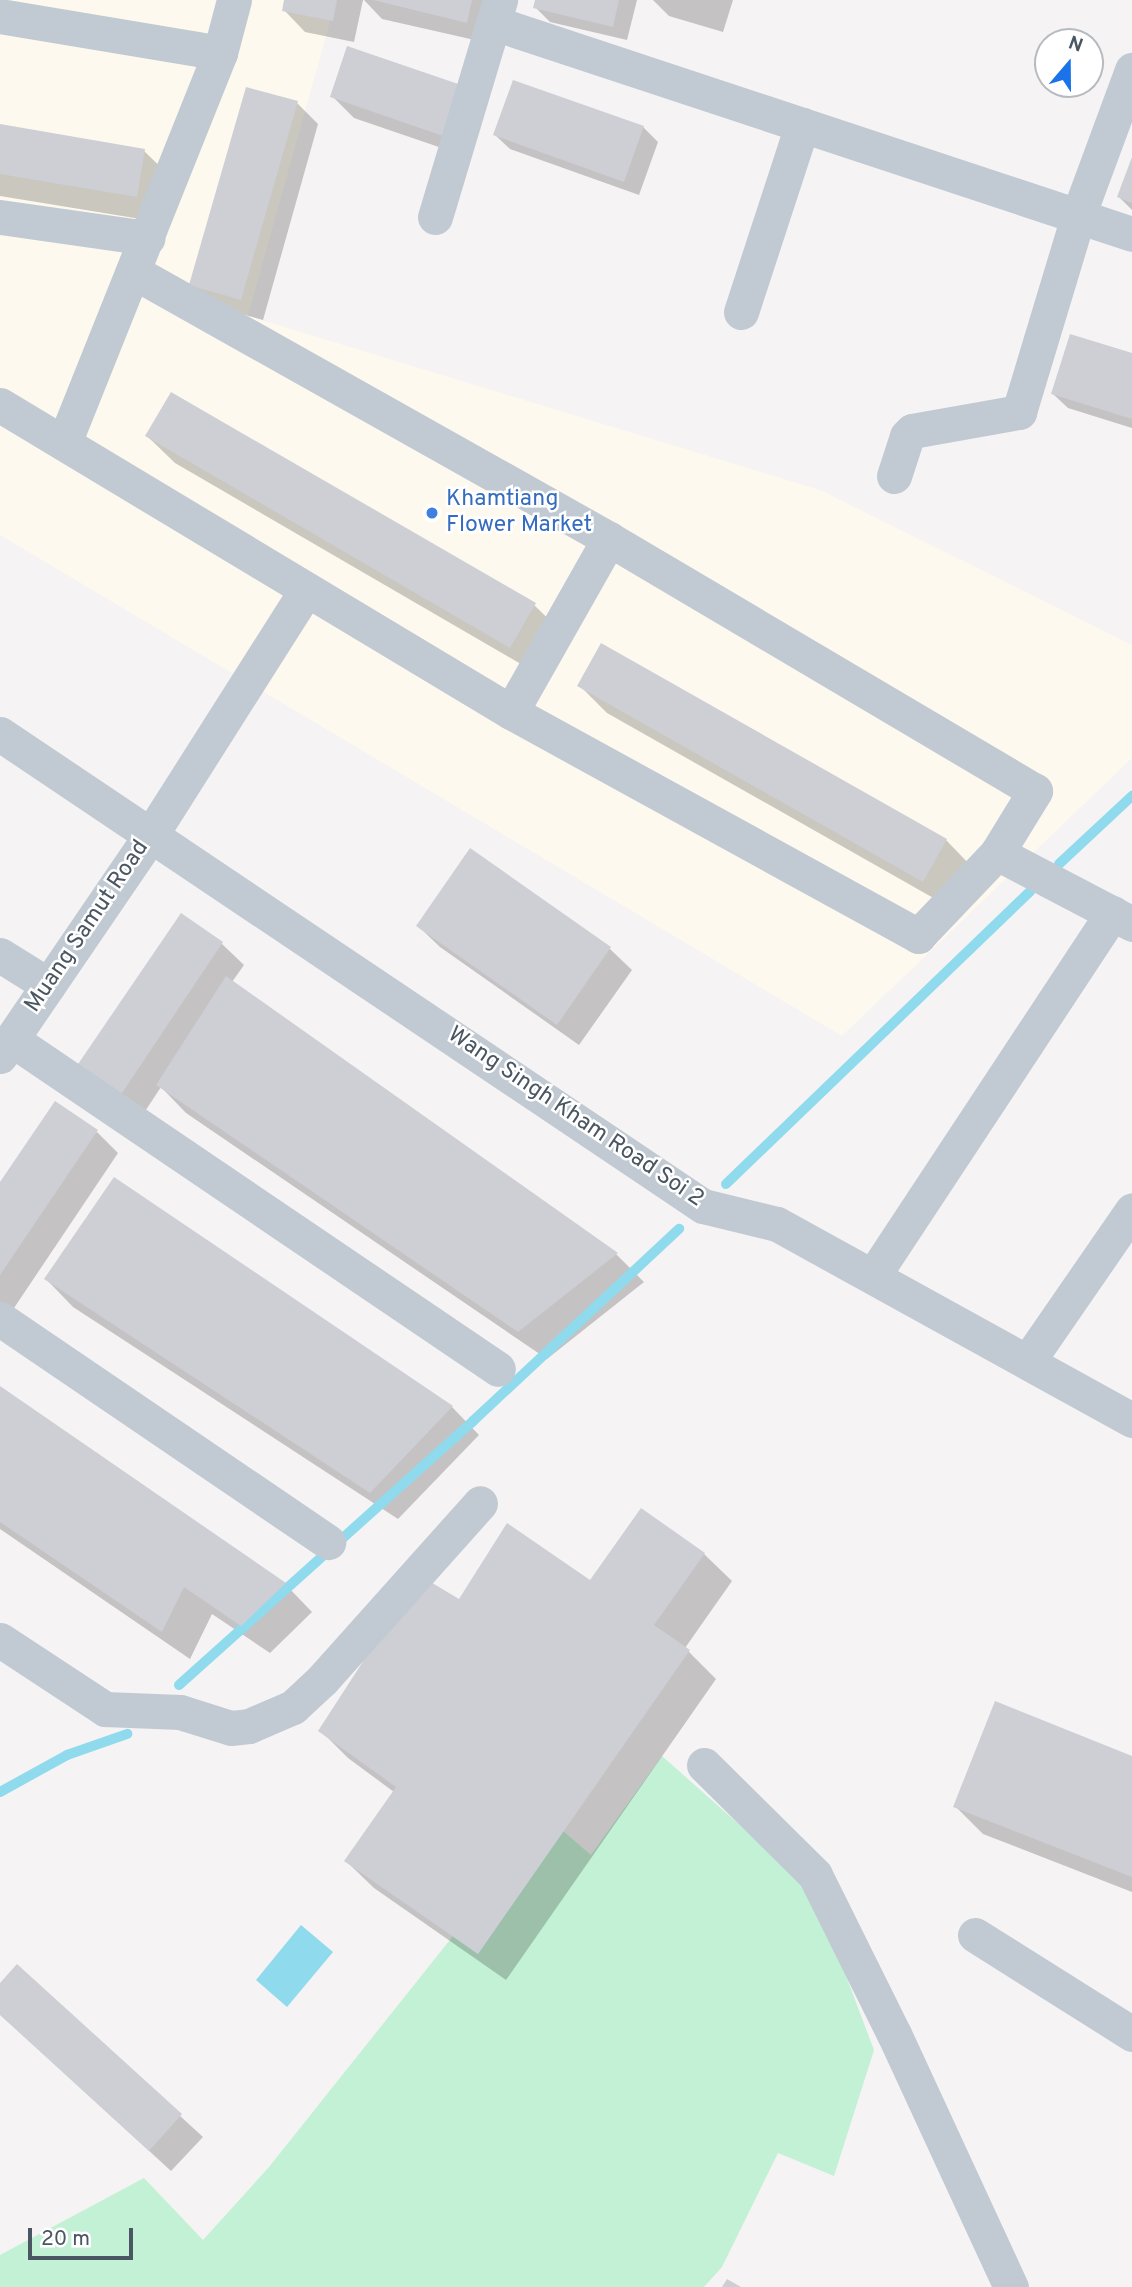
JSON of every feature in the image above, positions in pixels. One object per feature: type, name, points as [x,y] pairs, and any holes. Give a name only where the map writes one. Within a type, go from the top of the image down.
[{"type":"street","points":[[64,443],[148,239],[220,53],[234,0]]},
{"type":"street","points":[[435,217],[497,11],[802,125],[1132,234]]},
{"type":"street","points":[[0,16],[220,53]]},
{"type":"street","points":[[894,476],[907,436],[912,431],[1019,412],[1078,216],[1132,70]]},
{"type":"street","points":[[741,312],[802,125]]},
{"type":"street","points":[[0,217],[148,239]]},
{"type":"street","points":[[0,405],[511,712],[918,936],[996,853],[1035,791],[609,539],[134,272]]},
{"type":"street","points":[[511,712],[609,539]]},
{"type":"street","name":"Muang Samut Road","points":[[6,1048],[152,834],[306,590]]},
{"type":"street","name":"Wang Singh Kham Road Soi 2","points":[[0,734],[702,1206],[777,1224],[1132,1420]]},
{"type":"street","points":[[873,1276],[1122,919],[996,853]]},
{"type":"street","points":[[0,955],[48,985]]},
{"type":"street","points":[[6,1048],[498,1369]]},
{"type":"street","points":[[1028,1362],[1132,1210]]},
{"type":"street","points":[[0,1319],[328,1542]]},
{"type":"street","points":[[0,1640],[105,1709],[180,1712],[231,1728],[249,1726],[293,1707],[322,1679],[480,1503]]},
{"type":"street","points":[[704,1765],[816,1875],[1011,2287]]},
{"type":"street","points":[[975,1935],[1132,2034]]},
{"type":"shaded area","name":"Khamtiang Flower Market","points":[[0,0],[336,0],[248,316],[820,490],[1132,645],[1132,758],[842,1036],[0,535]]},
{"type":"green space","points":[[662,1756],[814,1891],[874,2050],[834,2176],[778,2153],[722,2267],[704,2287],[0,2287],[0,2255],[144,2178],[203,2240],[269,2167],[453,1936],[478,1954],[563,1831],[591,1855]]},
{"type":"water","points":[[301,1925],[333,1952],[287,2007],[256,1980]]},
{"type":"building","points":[[284,0],[337,0],[333,21],[282,11]]},
{"type":"building","points":[[373,0],[472,0],[467,23]]},
{"type":"building","points":[[535,0],[619,0],[613,27],[533,8]]},
{"type":"building","points":[[347,46],[464,86],[446,137],[330,97]]},
{"type":"building","points":[[513,80],[644,126],[624,182],[493,135]]},
{"type":"building","points":[[246,87],[298,101],[241,300],[189,285]]},
{"type":"building","points":[[0,124],[145,149],[137,197],[0,174]]},
{"type":"building","points":[[1132,157],[1132,203],[1117,197]]},
{"type":"building","points":[[1070,334],[1132,353],[1132,419],[1051,394]]},
{"type":"building","points":[[171,392],[536,603],[510,648],[145,436]]},
{"type":"building","points":[[601,643],[947,839],[923,882],[577,686]]},
{"type":"building","points":[[470,848],[611,947],[557,1025],[416,926]]},
{"type":"building","points":[[181,913],[223,942],[118,1099],[74,1070]]},
{"type":"building","points":[[226,976],[618,1253],[518,1332],[156,1085]]},
{"type":"building","points":[[55,1101],[98,1130],[0,1275],[0,1182]]},
{"type":"building","points":[[114,1177],[453,1406],[370,1493],[44,1279]]},
{"type":"building","points":[[0,1386],[286,1583],[241,1626],[184,1587],[162,1632],[0,1522]]},
{"type":"building","points":[[641,1508],[705,1553],[654,1625],[690,1650],[478,1954],[344,1861],[396,1787],[318,1731],[419,1575],[459,1599],[507,1523],[590,1580]]},
{"type":"building","points":[[995,1701],[1132,1756],[1132,1877],[953,1807]]},
{"type":"building","points":[[17,1964],[182,2114],[149,2151],[0,2015],[0,1983]]},
{"type":"building","points":[[727,2279],[741,2287],[722,2287]]},
{"type":"waterway","points":[[1059,864],[1132,796]]},
{"type":"waterway","points":[[726,1184],[1030,891]]},
{"type":"waterway","points":[[179,1685],[473,1421],[679,1229]]},
{"type":"waterway","points":[[0,1792],[67,1755],[127,1734]]},
{"type":"place","name":"Khamtiang Flower Market","points":[[432,513]]}]
